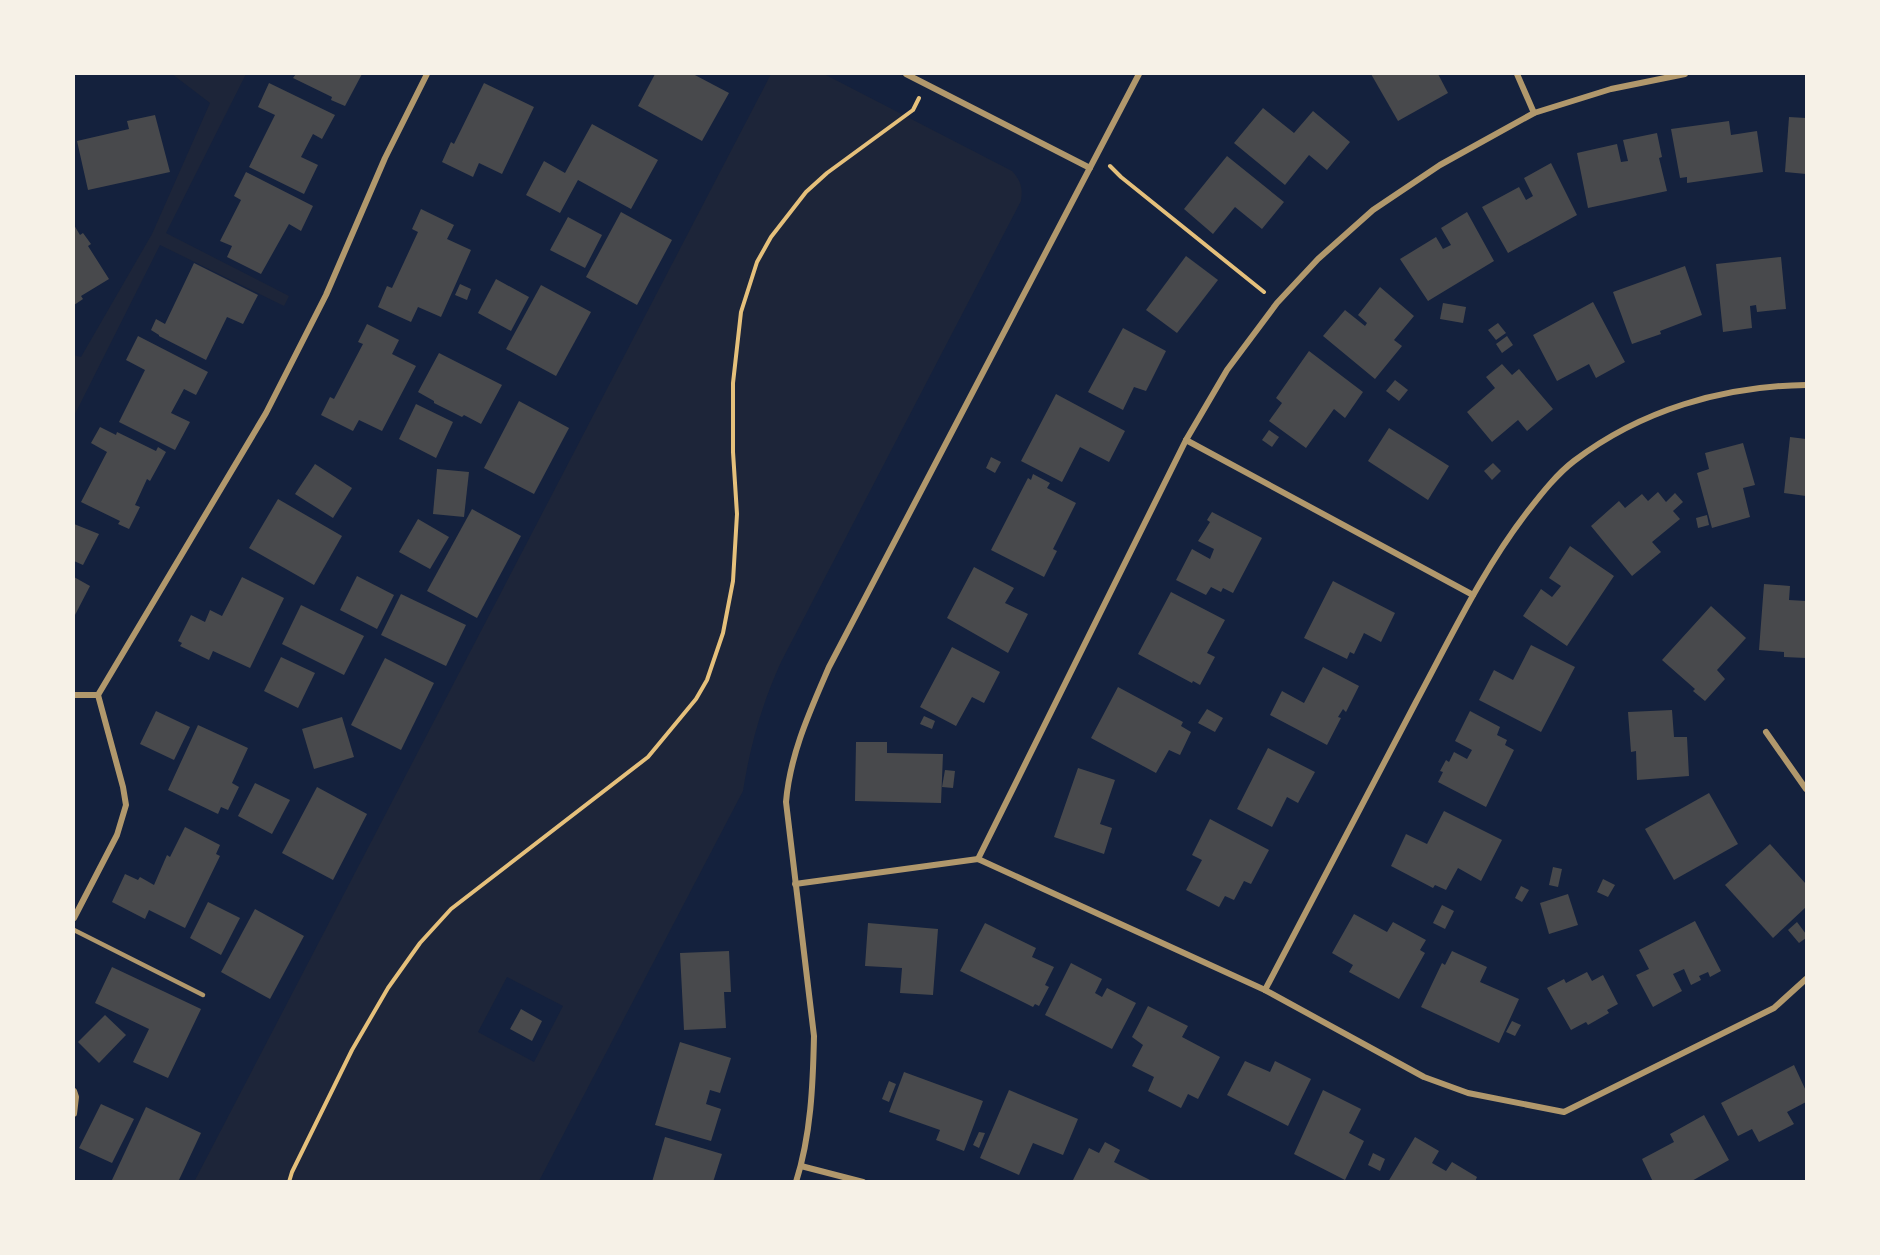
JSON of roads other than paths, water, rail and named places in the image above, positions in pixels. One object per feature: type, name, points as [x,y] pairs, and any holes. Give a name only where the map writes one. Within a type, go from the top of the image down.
[{"type":"street","points":[[74,918],[117,835],[126,806],[98,695],[266,413],[326,295],[386,158],[427,74]]},
{"type":"street","points":[[906,74],[1090,168]]},
{"type":"street","points":[[796,1182],[801,1166],[810,1105],[814,1036],[786,802],[788,782],[800,737],[829,667],[1139,74]]},
{"type":"street","points":[[1517,74],[1534,113]]},
{"type":"street","points":[[978,859],[1186,440],[1227,370],[1277,303],[1318,259],[1373,210],[1440,165],[1534,113],[1611,89],[1685,74]]},
{"type":"street","points":[[1264,990],[1473,595],[1513,530],[1542,493],[1572,462],[1648,417],[1684,403],[1730,392],[1779,385],[1806,385]]},
{"type":"street","points":[[1186,440],[1473,595]]},
{"type":"street","points":[[74,695],[98,695]]},
{"type":"street","points":[[1766,732],[1806,789]]},
{"type":"street","points":[[795,884],[978,859],[1264,990],[1424,1077],[1468,1093],[1564,1112],[1774,1008],[1806,980]]},
{"type":"street","points":[[74,1091],[76,1097],[74,1114]]},
{"type":"street","points":[[801,1166],[863,1182]]},
{"type":"lane","points":[[74,930],[203,995]]}]
